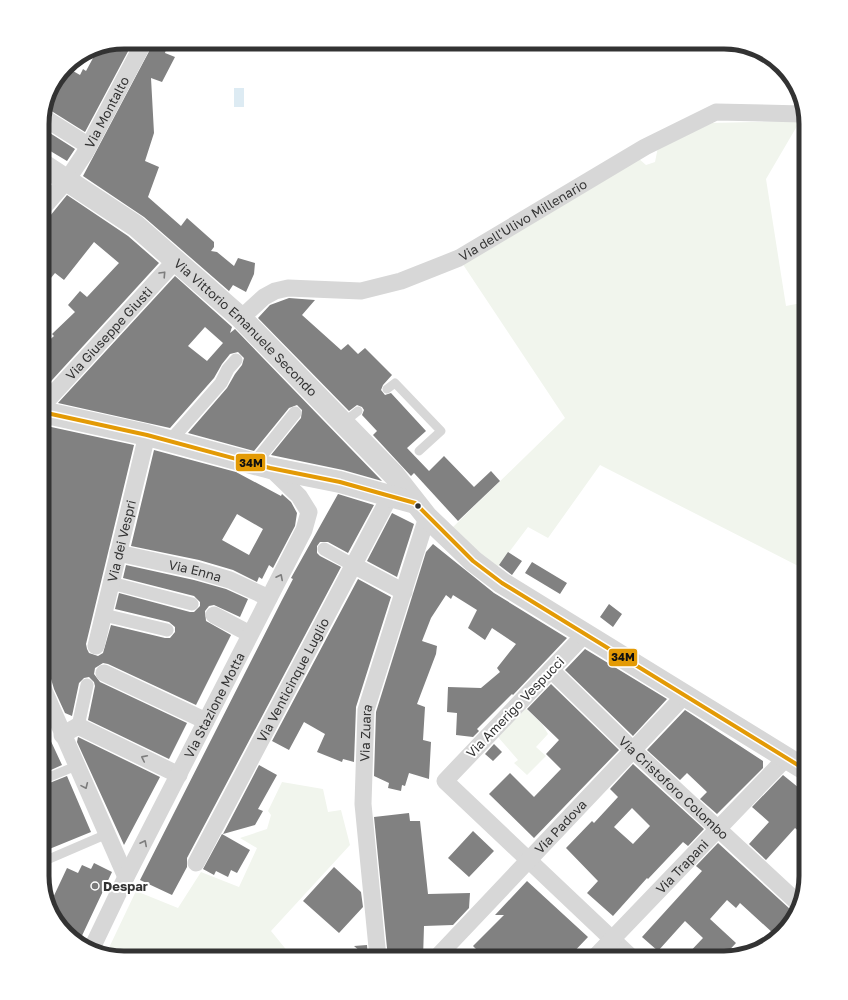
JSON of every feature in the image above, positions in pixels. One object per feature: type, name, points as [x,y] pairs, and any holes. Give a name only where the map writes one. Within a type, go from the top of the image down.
[{"type":"street","name":"Via Montalto","points":[[49,201],[67,180],[89,146],[140,49]]},
{"type":"street","name":"Via dell'Ulivo Millenario","points":[[241,318],[264,297],[275,291],[288,288],[361,291],[401,281],[459,258],[645,147],[716,112],[798,114]]},
{"type":"street","points":[[49,121],[89,146]]},
{"type":"street","name":"Via Vittorio Emanuele Secondo","points":[[49,168],[136,226],[241,318],[350,417],[421,510],[473,561],[502,583],[586,633],[799,766]]},
{"type":"street","name":"Via Giuseppe Giusti","points":[[49,398],[176,260]]},
{"type":"street","points":[[170,441],[220,383],[228,369],[236,360]]},
{"type":"street","points":[[262,466],[295,413]]},
{"type":"street","points":[[49,414],[147,435],[262,466],[340,482],[390,496],[421,510]]},
{"type":"street","name":"Via dei Vespri","points":[[96,646],[147,435]]},
{"type":"street","name":"Via Stazione Motta","points":[[94,944],[126,877],[304,530],[309,512],[299,496],[262,466]]},
{"type":"street","name":"Via Venticinque Luglio","points":[[196,863],[390,496]]},
{"type":"street","name":"Via Zuara","points":[[377,951],[363,804],[366,710],[404,592],[421,510]]},
{"type":"street","points":[[324,549],[404,592]]},
{"type":"street","name":"Via Enna","points":[[118,553],[196,570],[230,580],[269,598]]},
{"type":"street","points":[[111,584],[192,604]]},
{"type":"street","points":[[104,615],[167,630]]},
{"type":"street","points":[[214,615],[250,634]]},
{"type":"street","name":"Via Amerigo Vespucci","points":[[529,860],[445,782],[586,633]]},
{"type":"street","name":"Via Cristoforo Colombo","points":[[551,670],[633,750],[719,828],[795,900]]},
{"type":"street","points":[[104,673],[206,721]]},
{"type":"street","points":[[62,735],[78,726],[87,686]]},
{"type":"street","name":"Via Padova","points":[[443,951],[685,694]]},
{"type":"street","points":[[49,712],[62,735],[126,877]]},
{"type":"street","points":[[78,726],[179,775]]},
{"type":"street","name":"Via Trapani","points":[[601,951],[786,758]]},
{"type":"street","points":[[529,860],[625,951]]},
{"type":"lane","points":[[387,389],[395,383],[441,431],[419,451]]},
{"type":"lane","points":[[49,777],[76,766]]},
{"type":"lane","points":[[49,859],[107,834]]},
{"type":"shaded area","points":[[234,88],[244,88],[244,107],[234,107]]},
{"type":"shaded area","points":[[799,121],[766,179],[786,306],[799,303],[799,566],[600,465],[548,538],[528,527],[497,568],[452,528],[565,418],[462,263],[638,158],[646,165],[655,162],[658,147],[712,123]]},
{"type":"shaded area","points":[[525,708],[542,724],[548,734],[536,747],[546,756],[527,775],[514,763],[518,760],[498,737]]},
{"type":"shaded area","points":[[282,782],[323,789],[328,812],[341,810],[350,845],[271,931],[287,951],[124,951],[108,949],[136,891],[178,908],[201,872],[239,887],[257,848],[240,838],[267,829],[271,815],[268,811]]},
{"type":"building","points":[[129,49],[85,132],[50,110],[55,95],[64,78],[72,71],[80,75],[83,69],[86,71],[94,55],[109,50]]},
{"type":"building","points":[[150,49],[166,49],[165,53],[175,57],[162,82],[151,78],[154,133],[145,161],[159,167],[148,197],[181,226],[187,218],[214,242],[214,247],[211,251],[217,252],[234,266],[238,258],[255,263],[254,274],[246,292],[233,285],[229,291],[144,217],[83,176]]},
{"type":"building","points":[[49,132],[75,149],[67,161],[49,150]]},
{"type":"building","points":[[67,195],[128,236],[159,263],[49,383],[49,340],[54,336],[52,334],[75,312],[68,305],[80,291],[87,297],[119,263],[94,242],[64,280],[55,273],[49,280],[50,216]]},
{"type":"building","points":[[175,276],[232,327],[230,333],[235,329],[382,481],[343,470],[271,455],[301,418],[302,410],[297,405],[289,408],[254,451],[188,433],[227,388],[242,365],[244,358],[238,352],[230,354],[214,378],[170,428],[58,403]],"holes":[[[205,327],[223,343],[207,361],[188,346]]]},
{"type":"building","points":[[289,298],[315,300],[302,315],[341,350],[348,344],[358,354],[365,348],[392,375],[383,385],[381,390],[385,395],[391,393],[426,431],[407,448],[429,471],[444,456],[474,487],[491,471],[500,481],[458,521],[414,473],[411,476],[373,435],[377,431],[362,415],[364,410],[362,407],[357,405],[349,411],[258,318],[270,305]]},
{"type":"building","points":[[49,427],[134,445],[86,644],[89,653],[98,656],[103,653],[111,625],[165,638],[170,638],[175,632],[175,627],[169,622],[115,609],[119,593],[190,612],[194,612],[200,606],[200,602],[194,596],[123,578],[126,565],[194,580],[226,589],[248,599],[240,617],[214,605],[209,606],[205,611],[206,621],[231,635],[196,705],[108,664],[103,663],[95,668],[94,674],[100,682],[187,723],[169,759],[88,720],[95,686],[94,682],[89,677],[84,678],[79,683],[72,716],[65,713],[54,689],[49,672]]},
{"type":"building","points":[[154,450],[236,472],[281,496],[282,494],[291,502],[297,513],[295,526],[273,568],[269,565],[262,579],[259,577],[257,582],[233,570],[199,560],[131,546]],"holes":[[[237,514],[263,529],[249,555],[222,540]]]},
{"type":"building","points":[[338,494],[374,505],[348,553],[328,542],[320,542],[317,546],[317,553],[320,556],[341,567],[187,858],[187,867],[172,895],[140,880],[293,579],[291,578]]},
{"type":"building","points":[[392,513],[414,524],[397,577],[367,561]]},
{"type":"building","points":[[433,544],[494,593],[567,638],[513,695],[512,694],[477,729],[479,731],[473,737],[456,735],[457,713],[447,712],[448,687],[481,688],[500,672],[497,668],[516,644],[492,628],[485,640],[468,628],[477,610],[453,595],[451,599],[446,595],[431,618],[422,641],[437,646],[436,654],[417,704],[425,707],[423,740],[431,742],[429,779],[409,773],[405,786],[402,785],[401,791],[388,788],[389,783],[374,776],[376,712],[426,552]]},
{"type":"building","points":[[508,552],[522,561],[512,575],[499,565]]},
{"type":"building","points":[[532,562],[567,583],[560,594],[525,573]]},
{"type":"building","points":[[358,579],[391,597],[356,707],[354,762],[343,759],[342,762],[317,752],[325,734],[304,722],[289,750],[272,741]]},
{"type":"building","points":[[609,604],[622,614],[613,627],[600,617]]},
{"type":"building","points":[[585,649],[667,699],[633,736],[565,670]]},
{"type":"building","points":[[551,684],[619,750],[534,838],[489,794],[510,773],[534,797],[561,769],[546,754],[559,740],[527,709]]},
{"type":"building","points":[[685,710],[763,761],[763,768],[717,814],[700,799],[707,792],[687,773],[680,780],[647,750]]},
{"type":"building","points":[[49,737],[62,765],[49,771]]},
{"type":"building","points":[[78,737],[160,777],[124,845],[77,742]]},
{"type":"building","points":[[494,744],[502,752],[493,761],[485,754]]},
{"type":"building","points":[[633,764],[704,829],[688,846],[683,842],[648,879],[647,878],[613,916],[587,893],[598,881],[566,848],[592,821],[594,823],[618,797],[610,789]],"holes":[[[632,808],[650,826],[633,844],[614,827]]]},
{"type":"building","points":[[259,765],[277,775],[258,809],[263,811],[255,825],[223,834]]},
{"type":"building","points":[[783,775],[799,788],[799,831],[795,828],[766,860],[749,844],[769,822],[752,807]]},
{"type":"building","points":[[67,776],[91,832],[49,849],[49,783]]},
{"type":"building","points":[[409,813],[410,821],[420,821],[428,894],[470,893],[469,908],[453,925],[424,926],[423,951],[387,951],[374,817]]},
{"type":"building","points":[[473,831],[494,851],[469,877],[448,858]]},
{"type":"building","points":[[222,834],[250,850],[237,873],[231,870],[228,877],[216,871],[214,875],[203,869]]},
{"type":"building","points":[[718,843],[791,910],[786,918],[773,933],[740,903],[736,908],[727,900],[710,919],[736,943],[729,951],[691,951],[703,938],[685,921],[658,951],[642,937],[702,871],[696,866]]},
{"type":"building","points":[[94,863],[112,872],[81,938],[64,922],[53,899],[67,868],[78,873],[82,865],[91,869]]},
{"type":"building","points":[[334,867],[361,892],[363,907],[339,933],[303,901]]},
{"type":"building","points":[[527,881],[588,937],[575,951],[478,951],[473,946],[504,915],[495,915]]},
{"type":"building","points":[[367,945],[367,951],[360,951],[354,946]]},
{"type":"transit line","name":"34M","points":[[49,414],[147,435],[270,468],[340,482],[415,503],[473,561],[502,583],[799,766]]},
{"type":"place","name":"Despar","points":[[95,886]]}]
